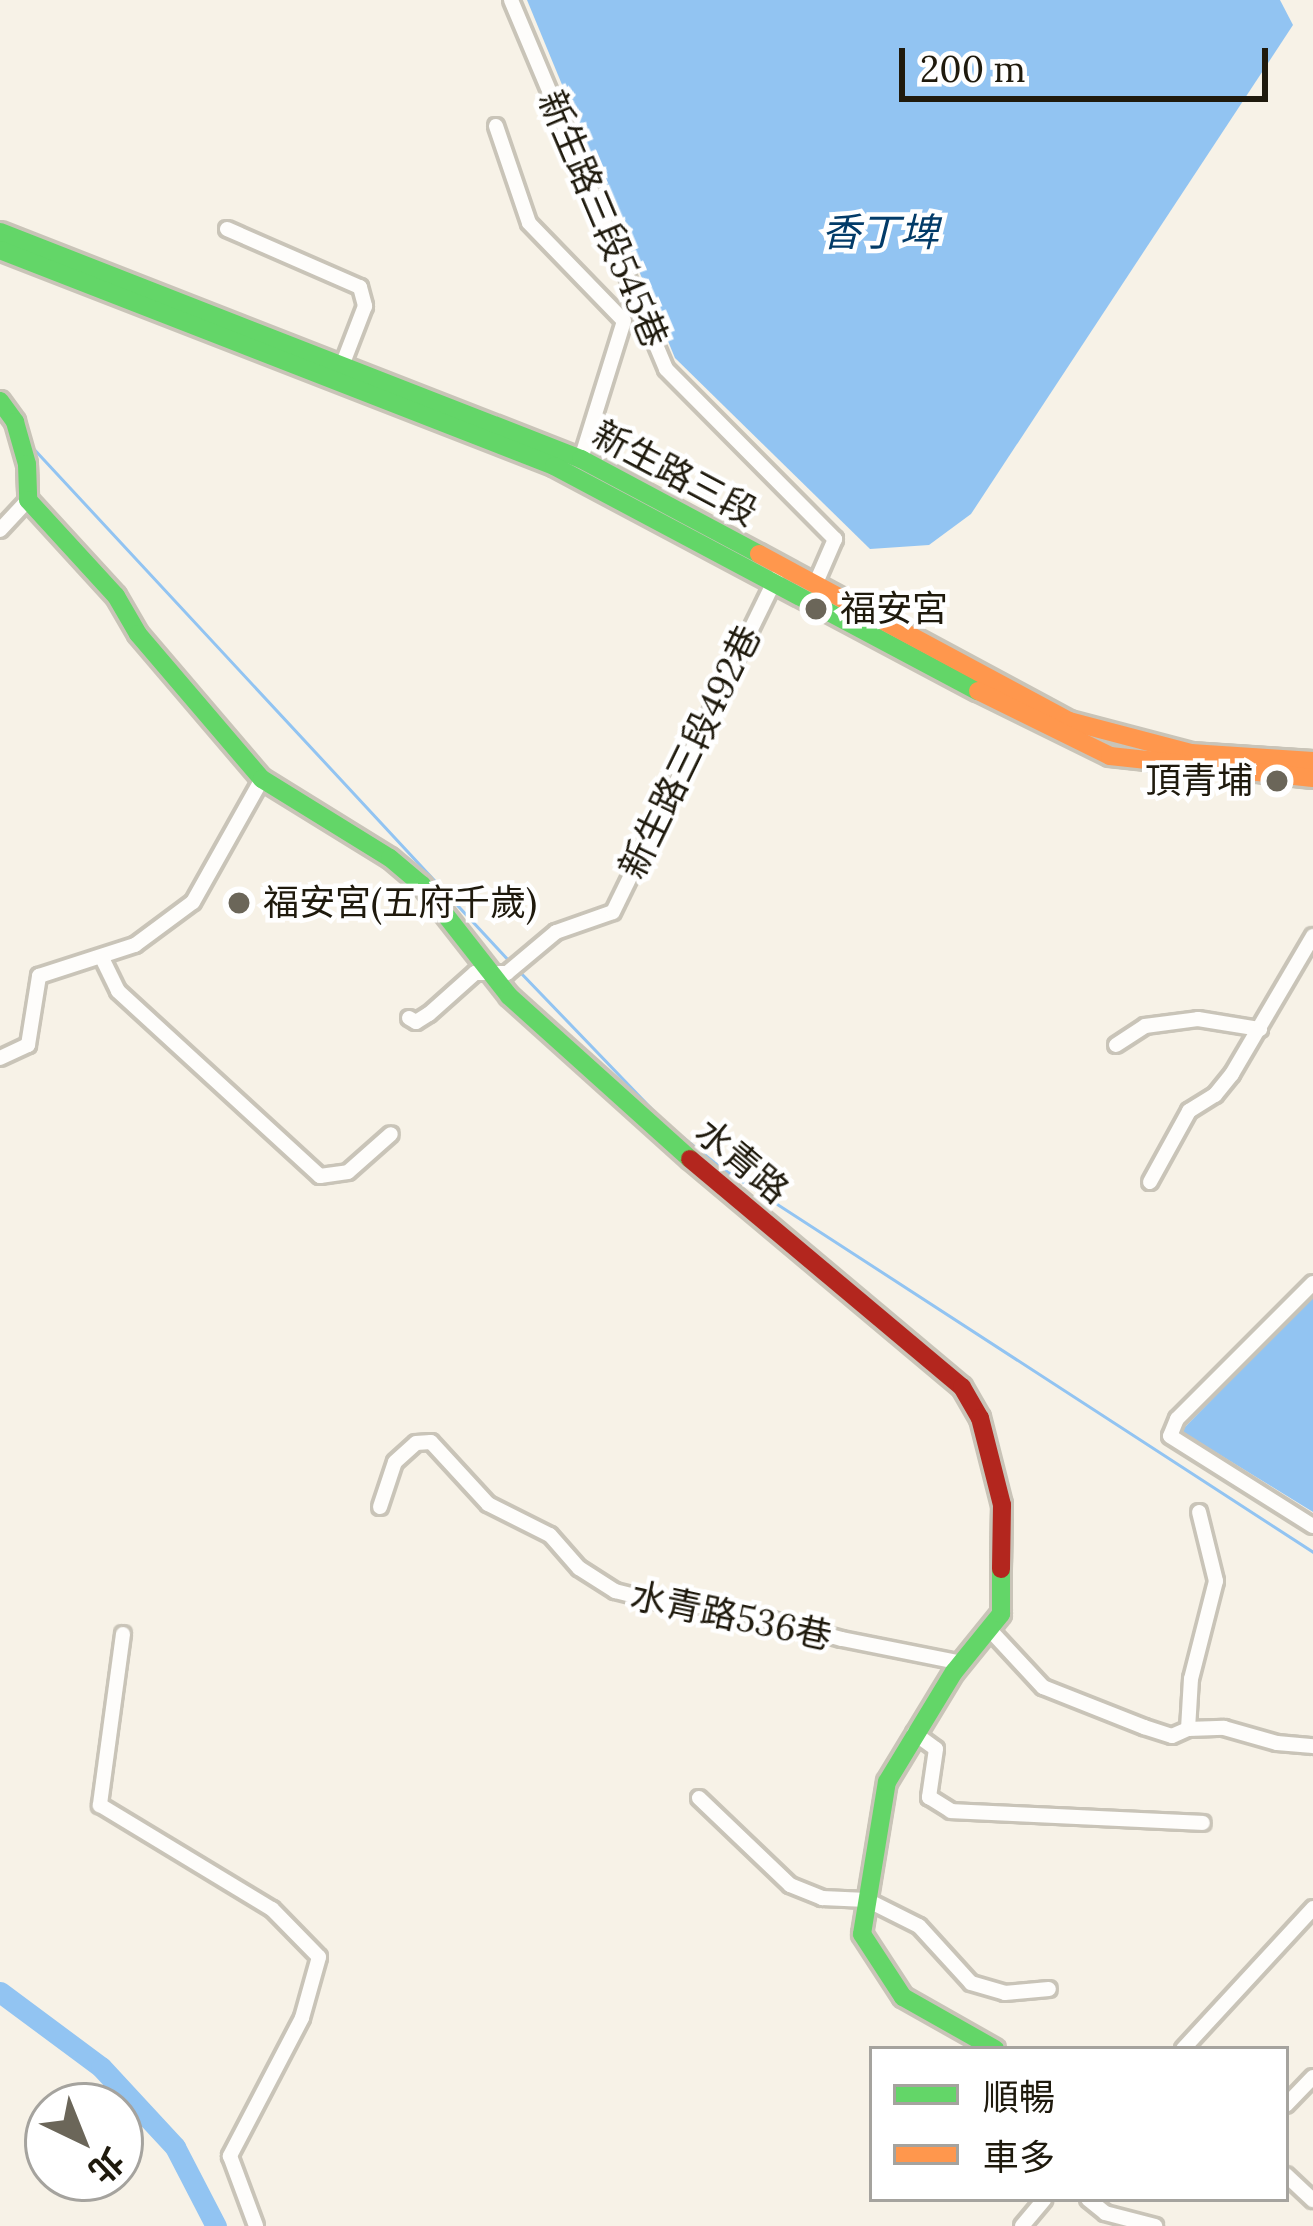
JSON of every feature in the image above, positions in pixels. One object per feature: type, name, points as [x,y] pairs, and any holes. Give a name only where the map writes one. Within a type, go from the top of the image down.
[{"type":"main road","name":"新生路三段","points":[[0,232],[581,459],[777,576],[1063,736],[1110,755],[1313,778]]},
{"type":"main road","name":"新生路三段","points":[[0,250],[554,466],[777,576],[815,585],[1069,721],[1191,753],[1313,761]]},
{"type":"main road","points":[[0,401],[15,422],[27,464],[28,500]]},
{"type":"main road","name":"水青路","points":[[28,500],[116,596],[138,634],[262,779],[390,858],[422,885],[498,974],[641,1119],[962,1388],[980,1418],[1002,1505],[1001,1614],[914,1733],[886,1782],[862,1934],[903,1996],[923,2013],[989,2046]]},
{"type":"street","name":"新生路三段545巷","points":[[511,0],[666,370],[835,539],[815,585]]},
{"type":"street","points":[[496,125],[529,223],[624,321],[581,459]]},
{"type":"street","points":[[226,229],[360,287],[365,306],[343,364]]},
{"type":"street","points":[[0,530],[28,500]]},
{"type":"street","name":"新生路三段492巷","points":[[410,1018],[416,1022],[429,1014],[475,973],[498,974],[556,932],[613,911],[777,576]]},
{"type":"street","points":[[0,1058],[28,1045],[40,976],[57,966],[102,958],[135,944],[193,902],[262,779]]},
{"type":"street","points":[[1150,1182],[1189,1112],[1215,1095],[1259,1029],[1313,936]]},
{"type":"street","points":[[102,958],[118,991],[320,1176],[348,1172],[391,1134]]},
{"type":"street","points":[[1116,1045],[1145,1026],[1198,1019],[1259,1029]]},
{"type":"street","points":[[1313,1283],[1177,1419],[1171,1436],[1313,1526]]},
{"type":"street","name":"水青路536巷","points":[[380,1507],[395,1462],[416,1443],[431,1442],[488,1504],[550,1535],[579,1568],[615,1591],[676,1606],[722,1606],[842,1639],[962,1663]]},
{"type":"street","points":[[1188,1729],[1191,1679],[1216,1581],[1199,1512]]},
{"type":"street","points":[[990,1630],[1042,1687],[1172,1736],[1188,1729],[1224,1728],[1277,1743],[1313,1746]]},
{"type":"street","points":[[123,1634],[100,1805],[272,1910],[319,1957],[302,2018],[230,2156],[256,2226]]},
{"type":"street","points":[[914,1733],[936,1749],[929,1797],[951,1811],[1203,1823]]},
{"type":"street","points":[[698,1798],[790,1885],[822,1898],[867,1900],[928,1933],[955,1971],[971,1983],[1005,1993],[1049,1989]]},
{"type":"street","points":[[1187,2046],[1313,1908]]},
{"type":"street","points":[[1289,2102],[1313,2077]]},
{"type":"street","points":[[1289,2178],[1313,2200]]},
{"type":"street","points":[[1022,2226],[1042,2202]]},
{"type":"street","points":[[1092,2202],[1106,2213],[1155,2226]]},
{"type":"water","name":"香丁埤","points":[[527,0],[1280,0],[1293,25],[971,514],[929,545],[870,549],[675,358]]},
{"type":"water","points":[[1313,1296],[1313,1512],[1181,1431]]},
{"type":"waterway","points":[[31,446],[510,962]]},
{"type":"waterway","points":[[517,969],[665,1123],[720,1167],[1313,1552]]},
{"type":"waterway","points":[[0,1992],[101,2067],[175,2147],[216,2226]]},
{"type":"traffic: fast","points":[[0,232],[581,459],[759,554]]},
{"type":"traffic: fast","points":[[0,250],[554,466],[978,691]]},
{"type":"traffic: fast","points":[[0,401],[15,422],[27,464],[28,500],[116,596],[138,634],[262,779],[390,858],[422,885],[509,996],[690,1159]]},
{"type":"traffic: fast","points":[[990,2046],[903,1997],[862,1934],[887,1782],[954,1672],[1001,1614],[1001,1569]]},
{"type":"traffic: slow","points":[[759,554],[1069,721],[1191,753],[1313,761]]},
{"type":"traffic: slow","points":[[978,691],[1110,756],[1313,778]]},
{"type":"traffic: jam","points":[[690,1159],[962,1387],[980,1418],[1002,1505],[1001,1569]]},
{"type":"place","name":"福安宮","points":[[816,609]]},
{"type":"place","name":"頂青埔","points":[[1277,781]]},
{"type":"place","name":"福安宮(五府千歲)","points":[[239,903]]}]
